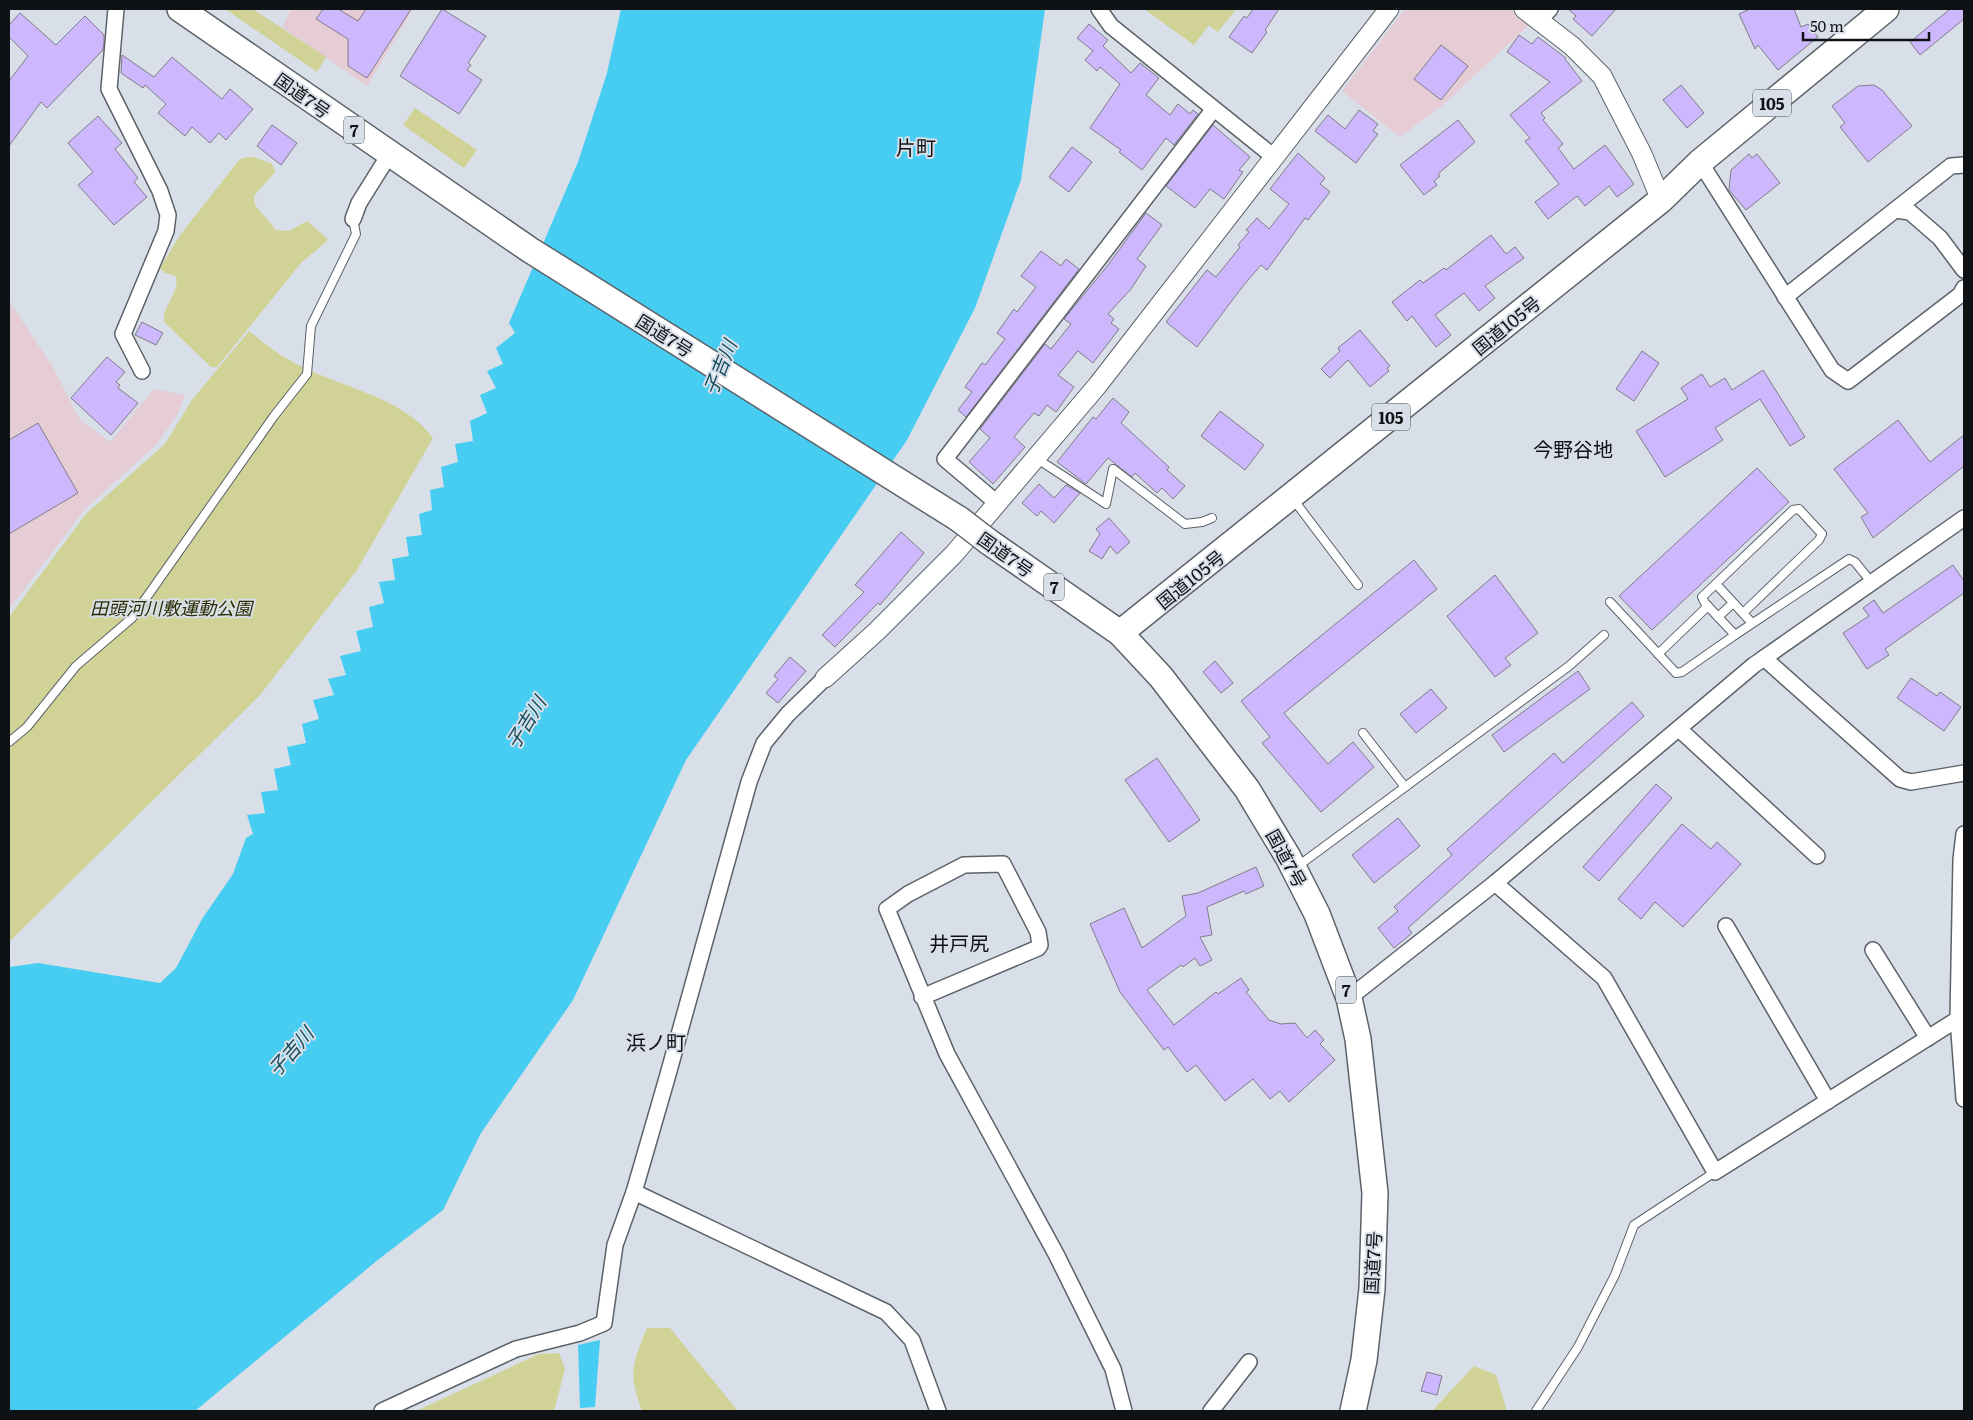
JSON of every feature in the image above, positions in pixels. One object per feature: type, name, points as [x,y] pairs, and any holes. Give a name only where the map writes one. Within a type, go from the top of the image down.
[{"type":"highway","name":"国道7号","points":[[180,9],[530,250],[959,519],[1120,633],[1161,677],[1247,789],[1294,869],[1317,914],[1349,998],[1358,1039],[1375,1193],[1372,1289],[1364,1360],[1353,1411]]},
{"type":"highway","name":"国道105号","points":[[1120,633],[1661,200],[1700,162],[1886,9]]},
{"type":"street","points":[[116,9],[109,89],[160,191],[168,215],[166,231],[123,334],[142,371]]},
{"type":"street","points":[[1099,9],[1111,26],[1274,157]]},
{"type":"street","points":[[382,1411],[516,1349],[580,1333],[604,1323],[615,1245],[634,1192],[755,766],[764,743],[788,714],[877,631],[940,568],[1098,386],[1389,9]]},
{"type":"street","points":[[1524,9],[1544,15],[1602,76],[1642,154],[1661,200]]},
{"type":"street","points":[[997,503],[945,459],[1214,110]]},
{"type":"street","points":[[353,219],[359,203],[390,155]]},
{"type":"street","points":[[1700,162],[1832,370],[1848,381],[1960,295],[1964,288]]},
{"type":"street","points":[[1785,297],[1951,166],[1964,165]]},
{"type":"street","points":[[1895,210],[1910,212],[1940,238],[1964,270]]},
{"type":"street","points":[[1349,998],[1495,883],[1764,658],[1964,518]]},
{"type":"street","points":[[1764,658],[1900,779],[1911,782],[1964,773]]},
{"type":"street","points":[[1679,729],[1817,856]]},
{"type":"street","points":[[1964,834],[1958,1019],[1962,1036],[1964,1099]]},
{"type":"street","points":[[922,997],[1038,948],[1040,945],[1038,932],[1003,864],[964,865],[908,894],[886,909],[922,997],[947,1054],[1056,1254],[1113,1370],[1124,1411]]},
{"type":"street","points":[[1495,883],[1604,978],[1715,1172],[1958,1019]]},
{"type":"street","points":[[1726,926],[1828,1101]]},
{"type":"street","points":[[1873,950],[1928,1038]]},
{"type":"street","points":[[634,1192],[886,1312],[912,1340],[938,1411]]},
{"type":"street","points":[[1212,1411],[1249,1362]]},
{"type":"lane","points":[[9,742],[27,726],[76,666],[132,618],[274,416],[307,374],[311,326],[356,234],[353,219]]},
{"type":"lane","points":[[1036,458],[1106,504],[1113,469],[1185,524],[1202,522],[1212,518]]},
{"type":"lane","points":[[1291,497],[1358,585]]},
{"type":"lane","points":[[1735,635],[1702,598],[1793,510],[1799,510],[1822,534],[1819,540],[1743,613]]},
{"type":"lane","points":[[1610,602],[1676,673],[1682,672],[1849,559],[1855,562],[1872,583]]},
{"type":"lane","points":[[1716,584],[1752,623]]},
{"type":"lane","points":[[1718,617],[1733,603]]},
{"type":"lane","points":[[1658,654],[1708,606]]},
{"type":"lane","points":[[1294,869],[1569,666],[1604,635]]},
{"type":"lane","points":[[1363,733],[1404,788]]},
{"type":"lane","points":[[1536,1411],[1578,1347],[1615,1275],[1634,1226],[1715,1172]]},
{"type":"shaded area","points":[[291,9],[413,9],[367,86],[282,27]]},
{"type":"shaded area","points":[[1405,9],[1509,9],[1530,24],[1444,104],[1400,137],[1342,91]]},
{"type":"shaded area","points":[[9,301],[54,369],[80,420],[110,442],[154,389],[185,395],[177,415],[157,444],[85,509],[9,609]]},
{"type":"green space","points":[[225,9],[253,9],[326,57],[317,72]]},
{"type":"green space","points":[[1144,9],[1236,9],[1218,32],[1209,25],[1194,45]]},
{"type":"green space","points":[[415,108],[477,150],[464,168],[403,125]]},
{"type":"green space","points":[[254,157],[272,164],[275,172],[254,196],[255,205],[276,230],[289,231],[307,221],[327,238],[327,241],[301,263],[217,367],[211,367],[164,322],[164,316],[177,282],[176,276],[165,273],[160,268],[180,235],[240,159]]},
{"type":"green space","name":"田頭河川敷運動公園","points":[[249,331],[289,360],[404,411],[420,423],[433,438],[357,570],[260,695],[9,942],[9,617],[86,514],[165,444],[192,400]]},
{"type":"green space","points":[[647,1328],[670,1328],[738,1411],[642,1411],[633,1377],[635,1360]]},
{"type":"green space","points":[[559,1353],[565,1369],[554,1411],[416,1411],[539,1354]]},
{"type":"green space","points":[[1474,1366],[1496,1375],[1507,1411],[1432,1411]]},
{"type":"water","name":"子吉川","points":[[621,9],[1045,9],[1021,180],[975,308],[907,440],[686,760],[573,1000],[481,1133],[443,1210],[379,1259],[195,1411],[9,1411],[9,967],[38,963],[160,983],[176,968],[202,919],[233,874],[246,838],[253,834],[247,815],[265,813],[261,792],[278,790],[274,769],[291,765],[287,747],[306,743],[302,724],[319,719],[313,700],[334,695],[328,679],[346,675],[340,656],[361,651],[356,631],[373,627],[369,607],[384,603],[379,582],[395,580],[392,559],[409,556],[406,537],[422,535],[419,514],[432,510],[430,490],[444,487],[441,467],[458,462],[455,444],[473,441],[470,421],[487,413],[480,395],[496,388],[487,371],[503,364],[496,348],[515,333],[509,323],[578,162],[607,73]]},
{"type":"water","points":[[600,1340],[595,1407],[580,1408],[578,1345]]},
{"type":"building","points":[[323,9],[338,9],[358,21],[366,9],[411,9],[367,78],[348,66],[348,39],[316,19]]},
{"type":"building","points":[[442,9],[486,36],[468,63],[471,65],[467,70],[482,80],[459,114],[400,76]]},
{"type":"building","points":[[1253,9],[1279,9],[1265,30],[1267,32],[1252,53],[1229,37],[1244,16],[1247,18]]},
{"type":"building","points":[[1568,9],[1616,9],[1592,36],[1573,19],[1576,16]]},
{"type":"building","points":[[1750,9],[1794,9],[1801,27],[1808,24],[1818,37],[1778,70],[1758,45],[1755,49],[1739,14]]},
{"type":"building","points":[[1950,9],[1964,9],[1964,19],[1920,55],[1910,42]]},
{"type":"building","points":[[20,13],[56,45],[85,16],[104,35],[104,42],[103,50],[47,108],[41,102],[9,146],[9,81],[28,56],[9,37],[9,25]]},
{"type":"building","points":[[1089,24],[1108,40],[1103,46],[1131,73],[1140,63],[1159,78],[1146,95],[1170,115],[1178,104],[1190,114],[1193,110],[1198,114],[1174,145],[1166,138],[1142,170],[1119,152],[1121,150],[1090,128],[1120,84],[1100,67],[1097,71],[1085,60],[1093,51],[1077,38]]},
{"type":"building","points":[[1519,35],[1532,44],[1538,37],[1566,58],[1582,81],[1541,113],[1545,118],[1543,120],[1563,144],[1558,148],[1574,169],[1605,145],[1634,184],[1617,197],[1609,186],[1585,206],[1577,196],[1548,219],[1535,202],[1559,184],[1525,141],[1530,138],[1510,115],[1550,82],[1507,52]]},
{"type":"building","points":[[1441,45],[1468,66],[1441,100],[1414,79]]},
{"type":"building","points":[[122,55],[154,77],[172,57],[222,99],[230,89],[253,109],[226,140],[219,133],[210,143],[192,127],[185,136],[158,113],[166,104],[145,85],[143,88],[121,73]]},
{"type":"building","points":[[1681,85],[1704,113],[1687,128],[1663,100]]},
{"type":"building","points":[[1874,85],[1882,90],[1912,126],[1868,162],[1840,127],[1845,123],[1832,106],[1858,86]]},
{"type":"building","points":[[1359,110],[1378,124],[1373,131],[1378,134],[1356,163],[1315,131],[1328,115],[1345,129]]},
{"type":"building","points":[[98,116],[122,143],[115,149],[138,178],[134,182],[147,197],[114,225],[78,185],[93,172],[68,143]]},
{"type":"building","points":[[1458,120],[1475,142],[1438,174],[1440,176],[1434,181],[1437,185],[1424,195],[1400,165]]},
{"type":"building","points":[[272,125],[297,143],[281,165],[257,146]]},
{"type":"building","points":[[1213,125],[1250,157],[1239,170],[1243,172],[1224,199],[1210,189],[1195,208],[1166,186]]},
{"type":"building","points":[[1072,147],[1092,162],[1069,192],[1049,177]]},
{"type":"building","points":[[1298,153],[1325,178],[1320,184],[1330,192],[1308,220],[1305,218],[1267,270],[1261,265],[1197,347],[1166,322],[1207,270],[1216,277],[1240,247],[1238,245],[1249,232],[1246,230],[1257,218],[1269,229],[1289,204],[1270,189]]},
{"type":"building","points":[[1749,154],[1752,158],[1757,154],[1780,183],[1746,210],[1729,190],[1731,170]]},
{"type":"building","points":[[1146,213],[1162,225],[1137,259],[1146,266],[1131,289],[1108,314],[1114,319],[1111,323],[1119,329],[1093,363],[1078,351],[1058,375],[1074,387],[1056,412],[1047,405],[1039,416],[1034,413],[1014,437],[1025,447],[993,484],[969,462],[990,438],[980,429],[1045,344],[1051,349],[1071,324],[1064,319],[1108,265]]},
{"type":"building","points":[[1491,235],[1506,254],[1515,247],[1524,258],[1485,286],[1495,298],[1479,311],[1464,293],[1435,315],[1451,335],[1436,347],[1412,316],[1407,321],[1392,302],[1420,280],[1423,283],[1444,268],[1446,270]]},
{"type":"building","points":[[1041,251],[1061,266],[1066,259],[1079,269],[966,417],[958,410],[972,392],[965,387],[982,363],[985,365],[1005,339],[997,333],[1014,309],[1017,312],[1036,287],[1021,276]]},
{"type":"building","points":[[142,322],[163,333],[156,345],[135,335]]},
{"type":"building","points":[[1360,330],[1390,366],[1387,368],[1389,371],[1370,387],[1348,360],[1330,378],[1321,369],[1340,351],[1338,348]]},
{"type":"building","points":[[1642,351],[1659,363],[1634,401],[1616,389]]},
{"type":"building","points":[[107,357],[125,372],[116,382],[120,385],[118,388],[138,403],[111,435],[71,398]]},
{"type":"building","points":[[1763,370],[1805,437],[1790,446],[1760,399],[1715,428],[1723,440],[1665,477],[1636,431],[1688,399],[1681,388],[1702,374],[1710,387],[1725,378],[1732,390]]},
{"type":"building","points":[[1113,398],[1129,412],[1121,423],[1169,467],[1167,470],[1185,486],[1173,499],[1162,488],[1157,493],[1135,473],[1132,477],[1108,458],[1086,484],[1057,462],[1093,417],[1096,419]]},
{"type":"building","points":[[1220,411],[1264,445],[1245,470],[1201,436]]},
{"type":"building","points":[[1898,420],[1930,462],[1964,435],[1964,466],[1873,538],[1861,517],[1868,513],[1834,469]]},
{"type":"building","points":[[38,423],[78,493],[9,534],[9,440]]},
{"type":"building","points":[[1757,468],[1789,502],[1652,630],[1619,596]]},
{"type":"building","points":[[1039,484],[1054,498],[1066,485],[1080,493],[1054,523],[1041,511],[1037,516],[1022,503]]},
{"type":"building","points":[[1109,518],[1130,542],[1117,554],[1110,546],[1102,559],[1089,551],[1100,534],[1096,529]]},
{"type":"building","points":[[901,532],[924,553],[880,605],[878,603],[835,647],[822,635],[864,592],[855,585]]},
{"type":"building","points":[[1414,560],[1437,589],[1284,713],[1328,764],[1353,742],[1374,767],[1321,812],[1262,743],[1270,737],[1241,701]]},
{"type":"building","points":[[1953,565],[1964,581],[1964,593],[1885,649],[1889,655],[1867,669],[1843,633],[1869,616],[1863,608],[1874,600],[1883,613]]},
{"type":"building","points":[[1495,575],[1538,633],[1505,658],[1511,665],[1495,677],[1447,616]]},
{"type":"building","points":[[790,657],[806,671],[778,703],[766,693],[778,679],[774,676]]},
{"type":"building","points":[[1215,661],[1233,683],[1221,693],[1203,672]]},
{"type":"building","points":[[1578,671],[1590,689],[1504,752],[1492,735]]},
{"type":"building","points":[[1911,678],[1937,696],[1940,692],[1961,707],[1944,731],[1897,698]]},
{"type":"building","points":[[1431,689],[1447,708],[1416,733],[1400,714]]},
{"type":"building","points":[[1632,702],[1644,716],[1408,928],[1412,933],[1394,948],[1378,928],[1398,911],[1394,907],[1452,855],[1447,849],[1554,753],[1563,763]]},
{"type":"building","points":[[1157,758],[1200,820],[1169,842],[1125,780]]},
{"type":"building","points":[[1656,784],[1672,798],[1599,881],[1583,867]]},
{"type":"building","points":[[1398,818],[1420,846],[1374,883],[1352,855]]},
{"type":"building","points":[[1682,824],[1711,849],[1717,842],[1741,864],[1683,927],[1655,902],[1641,919],[1618,899]]},
{"type":"building","points":[[1256,867],[1264,886],[1246,894],[1244,891],[1207,907],[1212,935],[1200,937],[1212,960],[1200,966],[1195,958],[1183,967],[1181,965],[1147,990],[1174,1025],[1216,992],[1218,994],[1241,978],[1249,990],[1246,992],[1269,1020],[1281,1024],[1295,1023],[1307,1038],[1315,1030],[1324,1040],[1320,1044],[1335,1060],[1289,1102],[1280,1091],[1270,1099],[1253,1079],[1225,1101],[1196,1065],[1187,1072],[1168,1047],[1164,1050],[1120,992],[1090,924],[1124,908],[1142,948],[1186,916],[1182,896],[1198,893]]},
{"type":"building","points":[[1427,1372],[1442,1376],[1437,1395],[1421,1391]]},
{"type":"district","name":"片町","points":[[916,146]]},
{"type":"district","name":"今野谷地","points":[[1573,448]]},
{"type":"district","name":"井戸尻","points":[[959,942]]},
{"type":"district","name":"浜ノ町","points":[[656,1041]]}]
